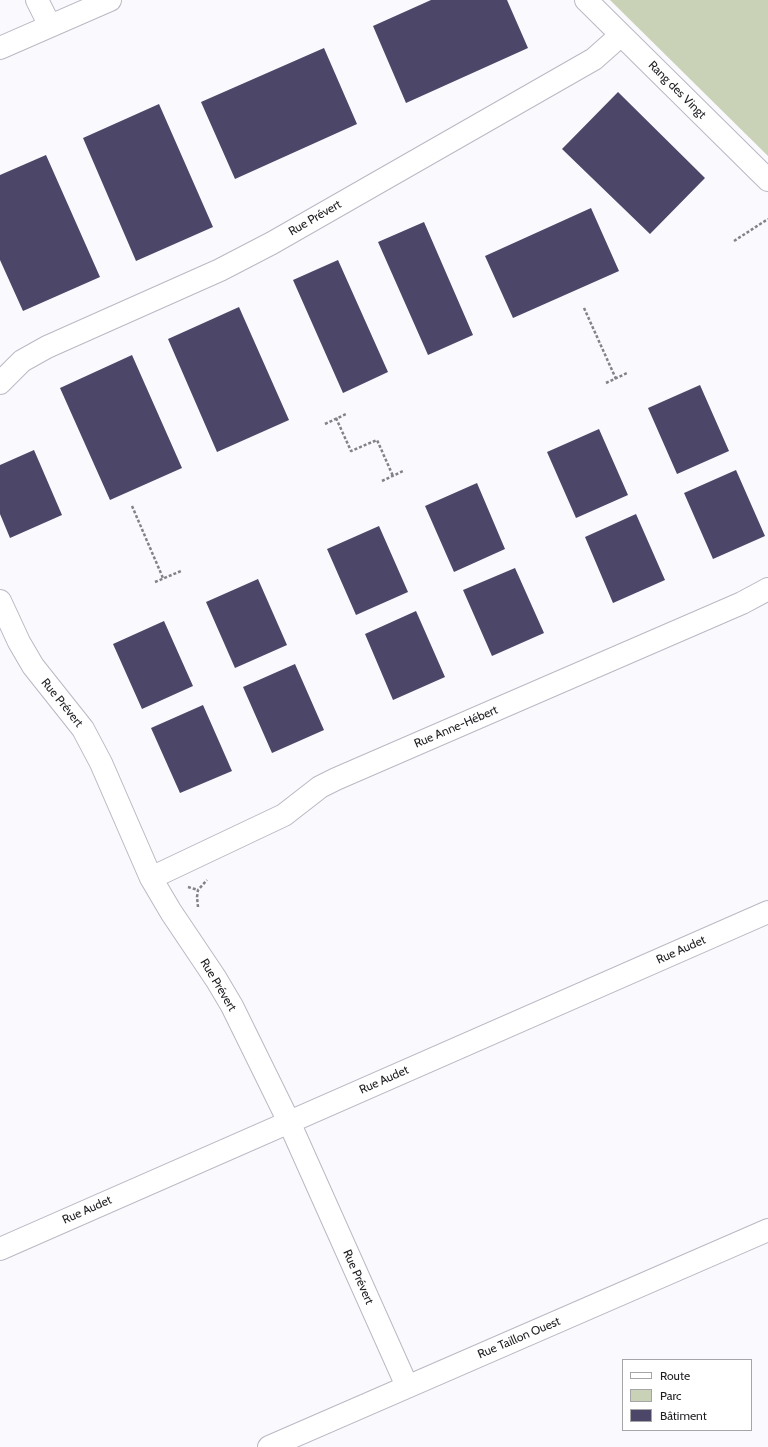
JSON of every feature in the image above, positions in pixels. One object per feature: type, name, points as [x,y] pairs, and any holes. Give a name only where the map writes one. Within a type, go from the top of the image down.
[{"type":"street","points":[[37,0],[50,26]]},
{"type":"street","points":[[0,48],[110,0]]},
{"type":"street","name":"Rang des Vingt","points":[[586,0],[768,180]]},
{"type":"street","name":"Rue Prévert","points":[[0,383],[22,361],[47,347],[220,270],[272,243],[594,59],[621,35]]},
{"type":"street","name":"Rue Anne-Hébert","points":[[151,878],[284,815],[320,787],[336,779],[728,609],[756,596],[768,588]]},
{"type":"street","name":"Rue Prévert","points":[[0,601],[32,666],[83,729],[93,746],[151,878],[179,925],[225,992],[289,1122],[407,1386]]},
{"type":"street","name":"Rue Audet","points":[[0,1249],[768,912]]},
{"type":"street","name":"Rue Taillon Ouest","points":[[269,1447],[768,1230]]},
{"type":"path","points":[[734,241],[768,219]]},
{"type":"path","points":[[584,308],[616,379]]},
{"type":"path","points":[[606,383],[627,373]]},
{"type":"path","points":[[325,424],[346,414]]},
{"type":"path","points":[[336,418],[351,451],[377,440],[393,476]]},
{"type":"path","points":[[382,481],[403,471]]},
{"type":"path","points":[[132,506],[163,578]]},
{"type":"path","points":[[155,582],[181,571]]},
{"type":"green space","points":[[610,0],[768,0],[768,156]]},
{"type":"building","points":[[431,0],[507,0],[528,48],[406,103],[373,26]]},
{"type":"building","points":[[324,48],[357,124],[235,179],[201,102]]},
{"type":"building","points":[[618,92],[705,178],[650,234],[562,149]]},
{"type":"building","points":[[159,104],[213,227],[136,261],[83,138]]},
{"type":"building","points":[[46,155],[100,277],[23,311],[0,260],[0,175]]},
{"type":"building","points":[[591,208],[619,271],[513,318],[485,256]]},
{"type":"building","points":[[424,222],[473,335],[428,355],[378,242]]},
{"type":"building","points":[[338,260],[388,372],[343,393],[293,280]]},
{"type":"building","points":[[239,307],[289,420],[217,452],[168,339]]},
{"type":"building","points":[[132,355],[182,468],[110,500],[60,388]]},
{"type":"building","points":[[700,385],[729,451],[677,474],[648,408]]},
{"type":"building","points":[[599,429],[628,495],[576,518],[547,452]]},
{"type":"building","points":[[34,450],[62,515],[10,538],[0,514],[0,465]]},
{"type":"building","points":[[736,470],[765,536],[713,559],[684,493]]},
{"type":"building","points":[[477,483],[505,549],[454,572],[425,506]]},
{"type":"building","points":[[636,514],[665,580],[613,603],[585,537]]},
{"type":"building","points":[[379,526],[408,592],[356,615],[327,549]]},
{"type":"building","points":[[515,568],[544,633],[492,656],[463,590]]},
{"type":"building","points":[[258,579],[287,645],[235,668],[206,602]]},
{"type":"building","points":[[416,611],[445,677],[393,700],[365,634]]},
{"type":"building","points":[[164,621],[193,686],[142,709],[113,644]]},
{"type":"building","points":[[295,664],[324,730],[272,753],[243,687]]},
{"type":"building","points":[[203,705],[232,771],[180,793],[151,728]]}]
